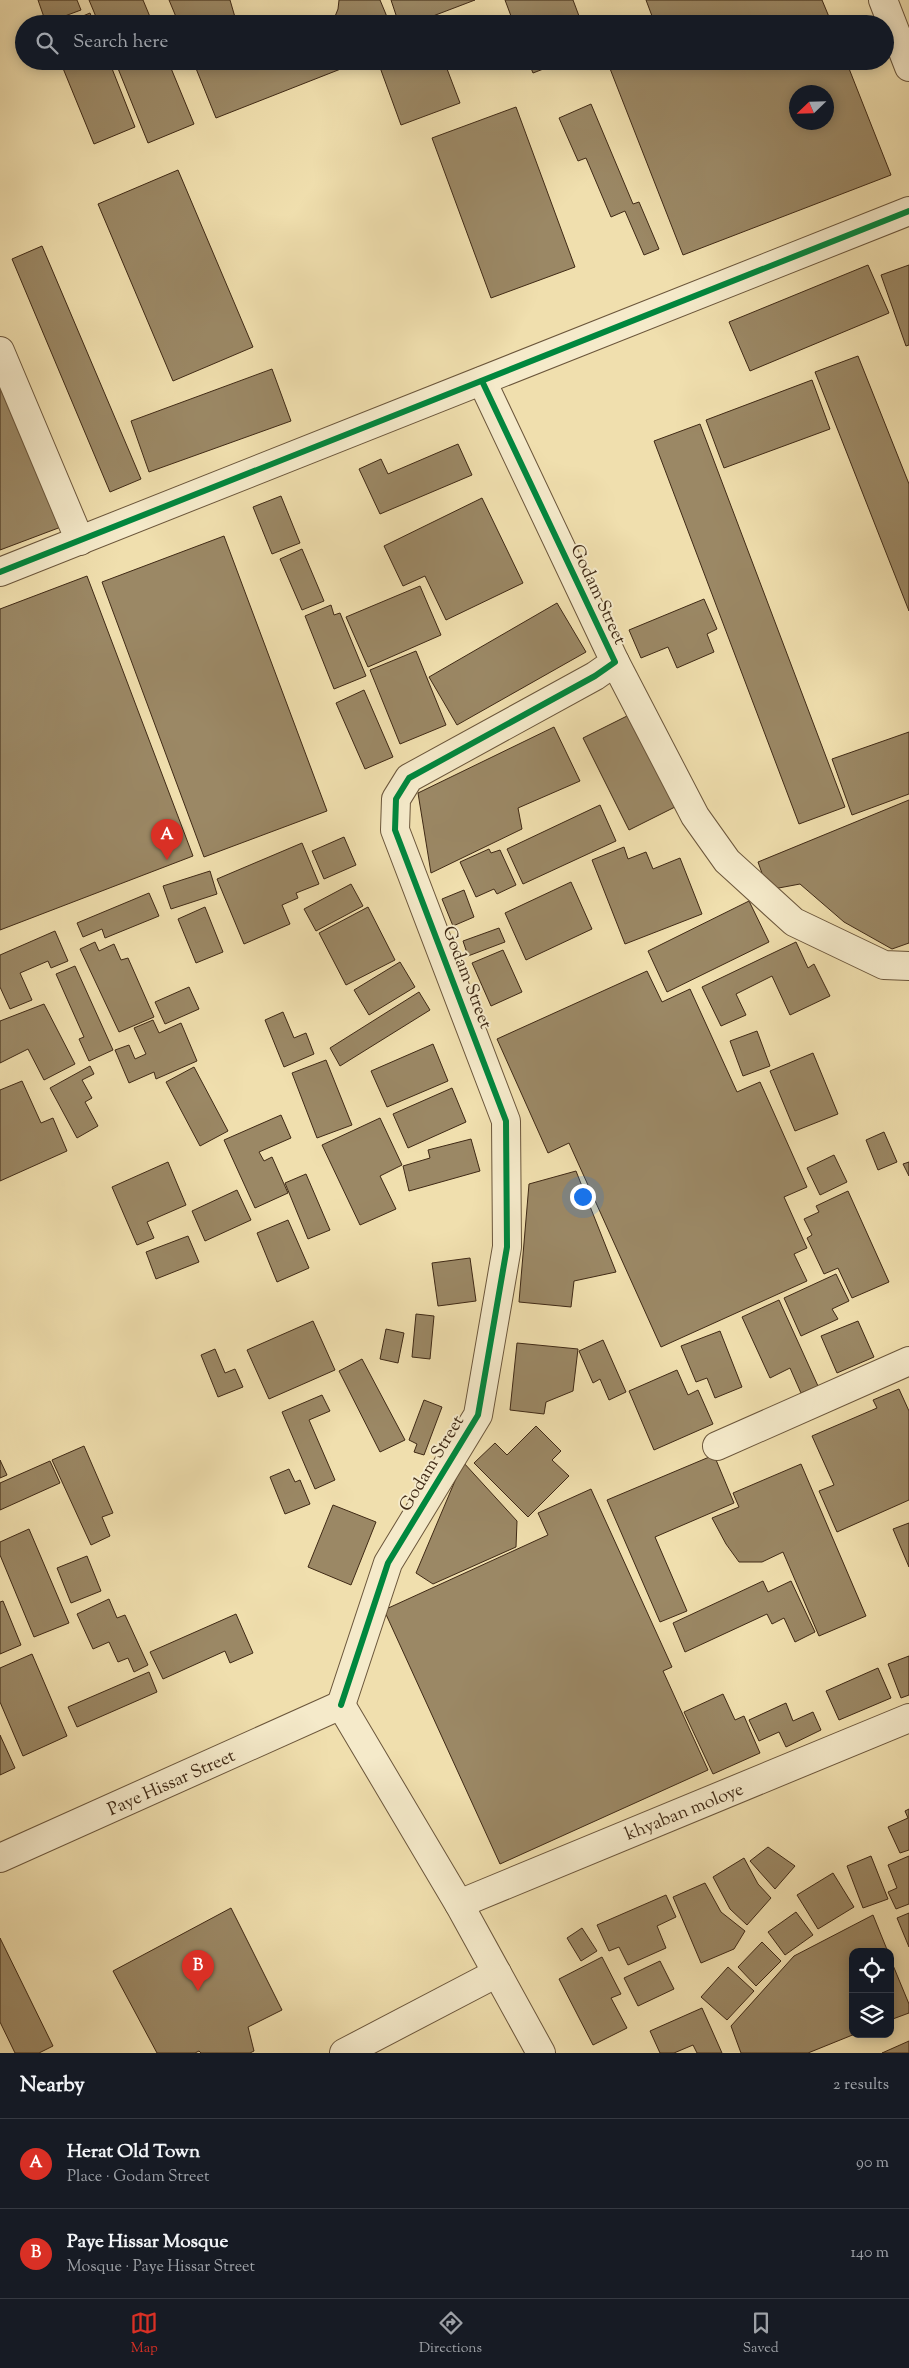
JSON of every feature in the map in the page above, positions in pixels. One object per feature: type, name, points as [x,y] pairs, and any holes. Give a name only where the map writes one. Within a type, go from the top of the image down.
[{"type":"street","points":[[883,0],[889,15]]},
{"type":"street","points":[[894,28],[909,67]]},
{"type":"street","points":[[0,572],[909,211]]},
{"type":"street","points":[[0,351],[80,540]]},
{"type":"street","name":"Godam Street","points":[[341,1705],[388,1563],[478,1415],[507,1247],[506,1121],[395,830],[396,799],[409,778],[615,662],[482,381]]},
{"type":"street","points":[[615,662],[695,816],[727,861],[794,922],[884,965],[909,966]]},
{"type":"street","points":[[717,1446],[909,1361]]},
{"type":"street","points":[[341,1705],[459,1904],[541,2053]]},
{"type":"street","name":"Paye Hissar Street","points":[[0,1858],[341,1705]]},
{"type":"street","name":"khyaban moloye","points":[[459,1904],[909,1718]]},
{"type":"street","points":[[344,2053],[497,1973]]},
{"type":"building","points":[[38,0],[77,0],[81,10],[68,15],[43,15]]},
{"type":"building","points":[[89,0],[143,0],[149,15],[95,15]]},
{"type":"building","points":[[169,0],[230,0],[234,15],[175,15]]},
{"type":"building","points":[[339,0],[380,0],[386,15],[336,15]]},
{"type":"building","points":[[391,0],[475,0],[436,15],[396,15]]},
{"type":"building","points":[[505,0],[573,0],[579,15],[511,15]]},
{"type":"building","points":[[646,0],[822,0],[828,15],[652,15]]},
{"type":"building","points":[[64,70],[113,70],[135,127],[94,144]]},
{"type":"building","points":[[119,70],[172,70],[194,124],[148,143]]},
{"type":"building","points":[[197,70],[338,70],[216,118]]},
{"type":"building","points":[[381,70],[447,70],[460,103],[401,125]]},
{"type":"building","points":[[611,70],[850,70],[891,175],[683,255]]},
{"type":"building","points":[[591,104],[633,204],[639,202],[659,249],[644,255],[625,211],[611,217],[586,158],[578,161],[559,118]]},
{"type":"building","points":[[516,107],[575,267],[491,298],[432,138]]},
{"type":"building","points":[[178,170],[253,347],[173,381],[98,204]]},
{"type":"building","points":[[42,246],[141,479],[110,492],[12,259]]},
{"type":"building","points":[[868,265],[889,313],[750,371],[729,322]]},
{"type":"building","points":[[909,265],[909,345],[906,346],[881,275]]},
{"type":"building","points":[[858,356],[909,484],[909,611],[815,372]]},
{"type":"building","points":[[0,368],[61,527],[0,550]]},
{"type":"building","points":[[272,369],[291,421],[149,472],[131,421]]},
{"type":"building","points":[[812,380],[830,429],[724,468],[706,420]]},
{"type":"building","points":[[700,424],[845,807],[799,824],[654,441]]},
{"type":"building","points":[[458,444],[472,475],[380,514],[359,469],[381,459],[388,474]]},
{"type":"building","points":[[281,496],[300,543],[272,554],[253,507]]},
{"type":"building","points":[[482,498],[523,583],[446,620],[425,576],[403,586],[384,546]]},
{"type":"building","points":[[224,536],[327,811],[204,857],[102,582]]},
{"type":"building","points":[[302,549],[324,601],[302,610],[280,559]]},
{"type":"building","points":[[87,576],[193,856],[0,930],[0,609]]},
{"type":"building","points":[[420,586],[441,635],[368,667],[346,617]]},
{"type":"building","points":[[704,599],[717,629],[707,634],[714,652],[677,668],[668,647],[641,658],[629,630]]},
{"type":"building","points":[[557,603],[586,652],[457,725],[429,677]]},
{"type":"building","points":[[331,605],[334,615],[340,613],[366,676],[334,689],[305,616]]},
{"type":"building","points":[[416,651],[446,725],[400,744],[370,670]]},
{"type":"building","points":[[364,690],[393,757],[365,769],[336,703]]},
{"type":"building","points":[[631,714],[677,806],[629,830],[583,738]]},
{"type":"building","points":[[554,727],[580,781],[518,808],[522,829],[431,873],[418,793]]},
{"type":"building","points":[[909,732],[909,794],[852,815],[832,759]]},
{"type":"building","points":[[909,800],[909,943],[892,949],[844,922],[800,884],[768,890],[758,862]]},
{"type":"building","points":[[600,805],[616,841],[523,884],[507,849]]},
{"type":"building","points":[[344,837],[356,865],[324,879],[312,851]]},
{"type":"building","points":[[302,843],[319,884],[296,893],[298,898],[282,905],[290,924],[244,944],[217,879]]},
{"type":"building","points":[[624,847],[628,859],[646,852],[653,869],[680,858],[702,914],[625,944],[592,860]]},
{"type":"building","points":[[489,849],[491,853],[500,850],[516,885],[497,894],[494,889],[476,897],[460,862]]},
{"type":"building","points":[[210,871],[217,894],[171,909],[163,886]]},
{"type":"building","points":[[571,882],[592,929],[526,960],[505,913]]},
{"type":"building","points":[[351,884],[363,906],[316,931],[304,909]]},
{"type":"building","points":[[464,890],[474,917],[453,926],[442,899]]},
{"type":"building","points":[[149,893],[159,916],[105,938],[102,929],[83,937],[77,923]]},
{"type":"building","points":[[749,901],[769,942],[667,992],[648,951]]},
{"type":"building","points":[[205,907],[223,952],[196,963],[178,919]]},
{"type":"building","points":[[368,907],[395,960],[346,985],[319,933]]},
{"type":"building","points":[[499,928],[505,942],[468,956],[463,941]]},
{"type":"building","points":[[55,931],[68,961],[51,968],[48,961],[20,973],[32,1000],[10,1009],[0,987],[0,955]]},
{"type":"building","points":[[95,942],[99,951],[114,944],[121,960],[128,958],[154,1017],[119,1032],[80,949]]},
{"type":"building","points":[[796,942],[808,968],[814,964],[830,996],[790,1015],[772,976],[736,994],[746,1015],[721,1026],[702,987]]},
{"type":"building","points":[[503,950],[522,992],[491,1006],[472,963]]},
{"type":"building","points":[[400,962],[415,987],[369,1015],[354,990]]},
{"type":"building","points":[[75,966],[113,1050],[89,1061],[79,1039],[84,1037],[56,974]]},
{"type":"building","points":[[647,971],[662,1002],[690,989],[737,1092],[760,1082],[807,1187],[784,1197],[807,1248],[794,1254],[807,1281],[661,1347],[569,1143],[548,1153],[497,1039]]},
{"type":"building","points":[[189,987],[199,1009],[165,1024],[155,1002]]},
{"type":"building","points":[[419,992],[430,1010],[340,1066],[330,1048]]},
{"type":"building","points":[[44,1004],[75,1064],[44,1080],[28,1049],[0,1063],[0,1021]]},
{"type":"building","points":[[283,1012],[294,1038],[306,1033],[314,1054],[284,1067],[265,1020]]},
{"type":"building","points":[[153,1020],[159,1033],[181,1023],[197,1061],[156,1079],[154,1072],[129,1083],[115,1050],[129,1045],[135,1059],[146,1054],[134,1028]]},
{"type":"building","points":[[757,1031],[770,1066],[743,1076],[730,1041]]},
{"type":"building","points":[[433,1044],[448,1081],[387,1107],[371,1071]]},
{"type":"building","points":[[813,1053],[838,1114],[795,1131],[770,1071]]},
{"type":"building","points":[[326,1060],[352,1125],[317,1138],[292,1073]]},
{"type":"building","points":[[90,1066],[94,1074],[82,1080],[92,1098],[85,1102],[98,1126],[77,1138],[50,1088]]},
{"type":"building","points":[[194,1067],[228,1131],[200,1146],[166,1082]]},
{"type":"building","points":[[22,1081],[41,1123],[53,1118],[67,1151],[0,1181],[0,1090]]},
{"type":"building","points":[[452,1088],[466,1122],[408,1148],[393,1114]]},
{"type":"building","points":[[281,1115],[291,1138],[259,1152],[264,1161],[272,1157],[288,1193],[255,1208],[224,1140]]},
{"type":"building","points":[[380,1118],[402,1165],[380,1176],[396,1209],[360,1225],[322,1145]]},
{"type":"building","points":[[884,1132],[897,1162],[878,1170],[866,1140]]},
{"type":"building","points":[[471,1139],[480,1171],[409,1191],[403,1166],[430,1158],[428,1150]]},
{"type":"building","points":[[834,1155],[847,1182],[820,1195],[807,1168]]},
{"type":"building","points":[[168,1162],[186,1205],[147,1222],[154,1238],[137,1245],[112,1187]]},
{"type":"building","points":[[909,1162],[909,1176],[903,1164]]},
{"type":"building","points":[[576,1171],[616,1272],[574,1281],[571,1307],[519,1302],[529,1184]]},
{"type":"building","points":[[306,1174],[330,1230],[308,1239],[285,1183]]},
{"type":"building","points":[[237,1190],[251,1220],[205,1241],[192,1211]]},
{"type":"building","points":[[848,1191],[889,1282],[852,1298],[838,1268],[824,1274],[807,1238],[812,1235],[804,1219],[819,1212],[816,1206]]},
{"type":"building","points":[[288,1220],[309,1268],[277,1282],[257,1233]]},
{"type":"building","points":[[188,1236],[199,1262],[156,1279],[146,1252]]},
{"type":"building","points":[[470,1258],[476,1301],[438,1306],[432,1263]]},
{"type":"building","points":[[836,1274],[849,1301],[832,1309],[838,1319],[801,1336],[784,1298]]},
{"type":"building","points":[[779,1300],[818,1386],[801,1393],[790,1368],[770,1378],[742,1317]]},
{"type":"building","points":[[416,1314],[434,1316],[430,1359],[412,1357]]},
{"type":"building","points":[[313,1321],[335,1370],[269,1399],[247,1350]]},
{"type":"building","points":[[858,1321],[874,1357],[837,1373],[821,1336]]},
{"type":"building","points":[[386,1329],[404,1333],[398,1363],[380,1359]]},
{"type":"building","points":[[720,1331],[742,1387],[715,1398],[707,1378],[696,1382],[681,1346]]},
{"type":"building","points":[[603,1340],[626,1392],[609,1400],[600,1379],[593,1383],[579,1351]]},
{"type":"building","points":[[517,1343],[578,1349],[573,1391],[546,1402],[544,1414],[510,1410]]},
{"type":"building","points":[[215,1349],[225,1373],[235,1369],[243,1387],[218,1397],[201,1355]]},
{"type":"building","points":[[362,1359],[405,1440],[380,1452],[339,1371]]},
{"type":"building","points":[[677,1370],[688,1395],[698,1390],[713,1424],[654,1450],[629,1391]]},
{"type":"building","points":[[899,1389],[909,1411],[909,1500],[837,1532],[819,1491],[834,1485],[812,1436],[877,1408],[873,1400]]},
{"type":"building","points":[[322,1395],[330,1411],[309,1420],[335,1480],[315,1489],[282,1412]]},
{"type":"building","points":[[424,1400],[442,1407],[424,1455],[414,1452],[417,1444],[409,1440]]},
{"type":"building","points":[[536,1426],[561,1451],[552,1460],[569,1476],[528,1517],[474,1463],[495,1443],[507,1455]]},
{"type":"building","points":[[84,1446],[113,1513],[102,1517],[110,1536],[91,1545],[52,1460]]},
{"type":"building","points":[[714,1455],[734,1503],[655,1537],[687,1611],[660,1622],[607,1500]]},
{"type":"building","points":[[0,1460],[7,1475],[0,1478]]},
{"type":"building","points":[[50,1461],[60,1483],[0,1510],[0,1483]]},
{"type":"building","points":[[463,1462],[517,1521],[516,1547],[433,1584],[416,1573]]},
{"type":"building","points":[[801,1464],[866,1616],[819,1636],[783,1552],[762,1562],[739,1562],[726,1544],[712,1518],[739,1507],[733,1493]]},
{"type":"building","points":[[289,1469],[295,1482],[300,1480],[310,1504],[285,1514],[270,1477]]},
{"type":"building","points":[[591,1489],[672,1667],[663,1671],[708,1770],[500,1864],[384,1610],[548,1535],[538,1513]]},
{"type":"building","points":[[333,1505],[376,1522],[351,1585],[308,1567]]},
{"type":"building","points":[[909,1523],[909,1567],[893,1529]]},
{"type":"building","points":[[29,1529],[69,1623],[34,1637],[0,1555],[0,1542]]},
{"type":"building","points":[[87,1556],[101,1591],[71,1603],[57,1568]]},
{"type":"building","points":[[763,1581],[768,1592],[791,1581],[815,1632],[795,1642],[784,1618],[772,1624],[767,1614],[685,1652],[673,1623]]},
{"type":"building","points":[[109,1599],[117,1618],[125,1615],[148,1665],[134,1672],[128,1658],[118,1662],[109,1642],[93,1649],[77,1614]]},
{"type":"building","points":[[3,1601],[21,1645],[0,1654],[0,1602]]},
{"type":"building","points":[[236,1614],[253,1653],[230,1663],[225,1651],[163,1679],[150,1652]]},
{"type":"building","points":[[32,1654],[67,1736],[23,1756],[0,1702],[0,1668]]},
{"type":"building","points":[[909,1656],[909,1695],[901,1698],[888,1664]]},
{"type":"building","points":[[878,1668],[891,1698],[839,1720],[826,1691]]},
{"type":"building","points":[[149,1672],[157,1692],[77,1727],[68,1707]]},
{"type":"building","points":[[723,1694],[735,1720],[744,1716],[760,1753],[713,1774],[684,1712]]},
{"type":"building","points":[[786,1703],[793,1721],[813,1712],[821,1730],[786,1747],[779,1732],[759,1741],[749,1720]]},
{"type":"building","points":[[0,1735],[15,1768],[0,1775]]},
{"type":"building","points":[[909,1809],[909,1850],[900,1853],[888,1827],[908,1818],[905,1811]]},
{"type":"building","points":[[768,1847],[795,1866],[775,1889],[750,1861]]},
{"type":"building","points":[[871,1856],[888,1899],[863,1908],[847,1866]]},
{"type":"building","points":[[909,1856],[909,1904],[896,1909],[888,1892],[897,1888],[888,1865]]},
{"type":"building","points":[[744,1858],[758,1884],[771,1898],[747,1925],[730,1909],[713,1877]]},
{"type":"building","points":[[833,1873],[854,1907],[818,1929],[797,1895]]},
{"type":"building","points":[[705,1883],[721,1912],[745,1931],[734,1949],[701,1963],[673,1897]]},
{"type":"building","points":[[666,1895],[676,1917],[657,1926],[666,1948],[628,1965],[619,1947],[609,1951],[597,1925]]},
{"type":"building","points":[[231,1908],[282,2010],[248,2027],[254,2051],[250,2053],[201,2053],[199,2051],[195,2053],[157,2053],[113,1971]]},
{"type":"building","points":[[796,1912],[813,1935],[785,1955],[768,1932]]},
{"type":"building","points":[[909,1913],[909,1947],[897,1918]]},
{"type":"building","points":[[873,1915],[886,1948],[849,1948],[849,2036],[808,2053],[741,2053],[731,2026],[794,1956]]},
{"type":"building","points":[[582,1928],[597,1951],[581,1961],[567,1938]]},
{"type":"building","points":[[0,1938],[53,2046],[39,2053],[15,2053],[0,2022]]},
{"type":"building","points":[[762,1942],[781,1961],[756,1986],[738,1967]]},
{"type":"building","points":[[602,1957],[621,1994],[611,1998],[627,2028],[593,2045],[559,1979]]},
{"type":"building","points":[[660,1961],[674,1989],[638,2006],[624,1978]]},
{"type":"building","points":[[728,1967],[754,1991],[727,2020],[701,1997]]},
{"type":"building","points":[[894,1968],[909,2004],[909,2013],[894,2019]]},
{"type":"building","points":[[702,2008],[722,2053],[697,2053],[693,2045],[674,2053],[660,2053],[650,2031]]},
{"type":"building","points":[[909,2041],[909,2053],[882,2053]]},
{"type":"cycle path","points":[[0,572],[909,211]]},
{"type":"cycle path","points":[[341,1705],[388,1563],[478,1415],[507,1247],[506,1121],[395,830],[396,799],[409,778],[595,676],[615,662],[482,381]]},
{"type":"place","name":"Herat Old Town","points":[[167,860]]},
{"type":"place","name":"Paye Hissar Mosque","points":[[198,1991]]}]
